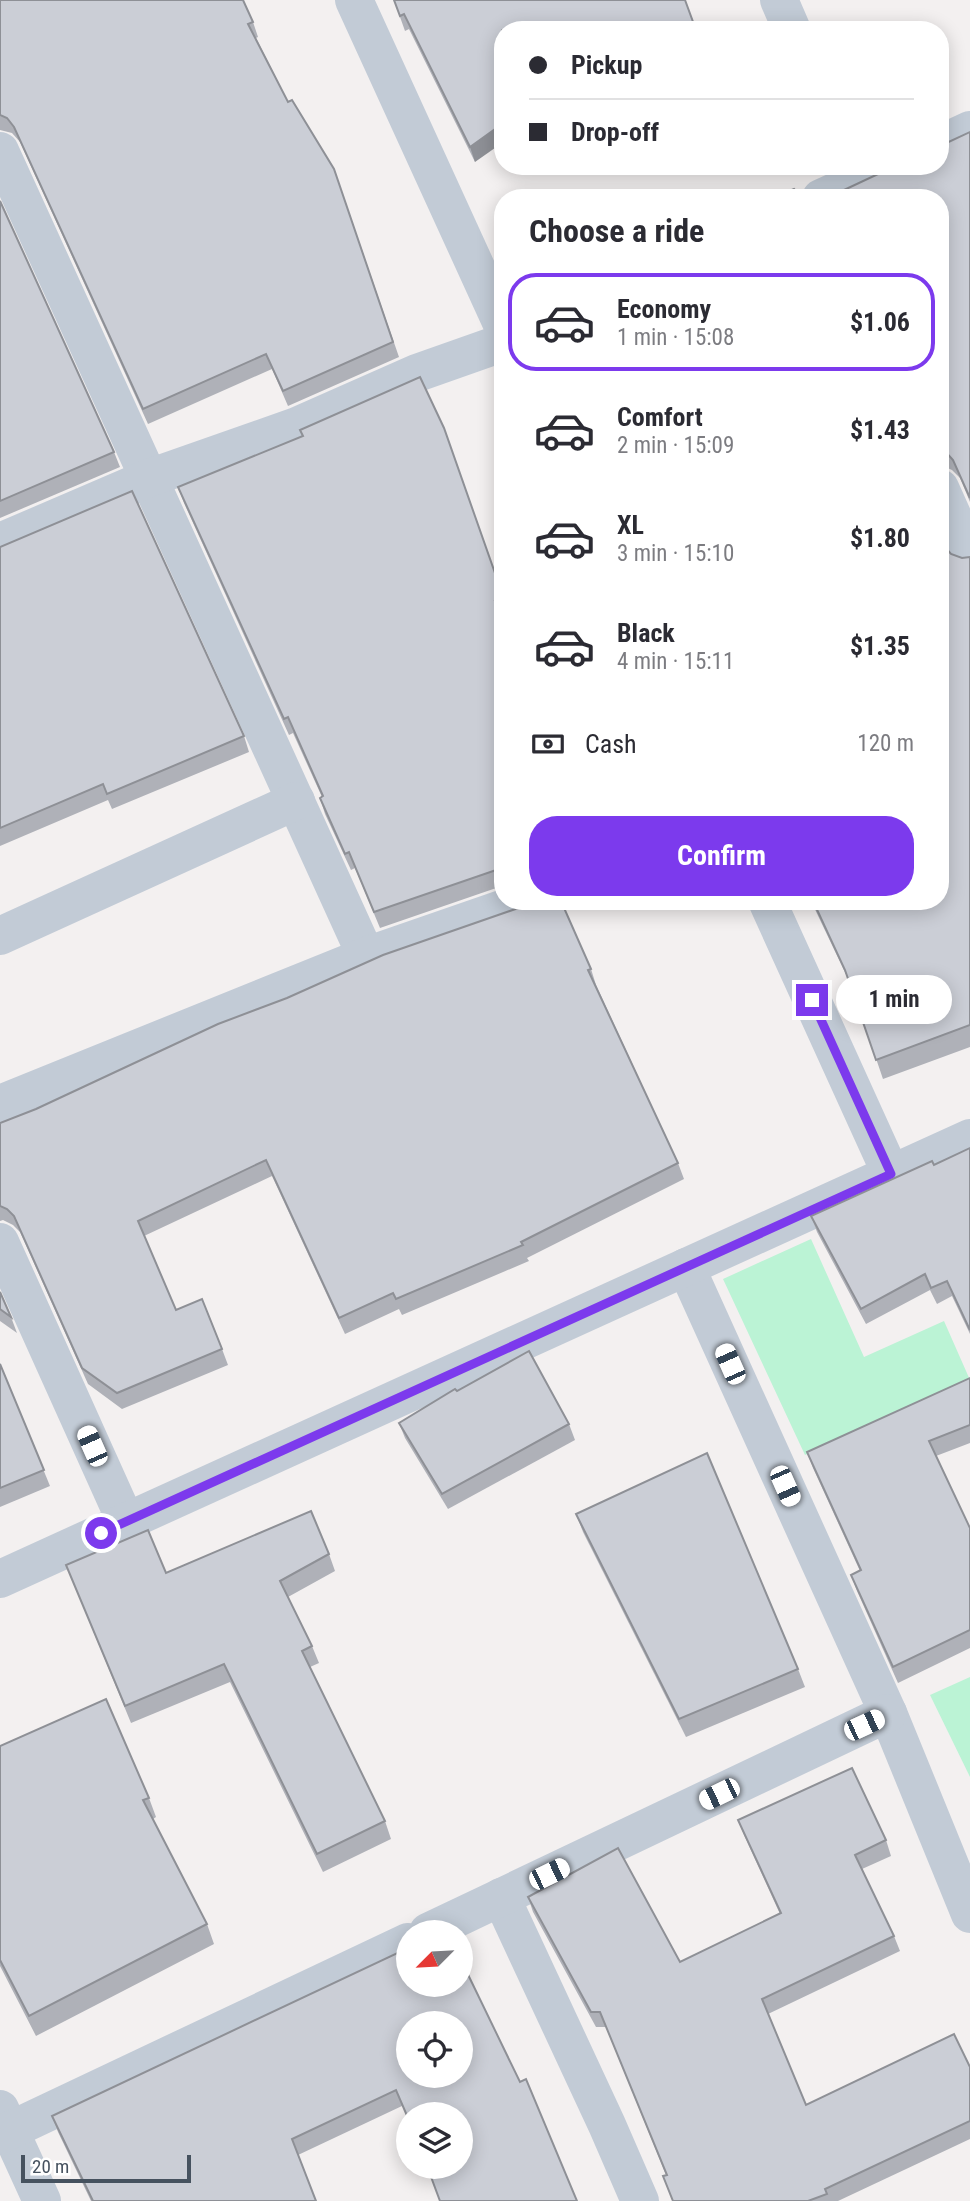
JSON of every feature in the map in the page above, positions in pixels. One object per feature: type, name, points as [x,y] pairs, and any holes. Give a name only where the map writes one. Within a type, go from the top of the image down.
[{"type":"street","points":[[354,0],[494,306]]},
{"type":"street","points":[[779,0],[788,21]]},
{"type":"street","points":[[949,140],[970,130]]},
{"type":"street","points":[[0,150],[366,956]]},
{"type":"street","points":[[837,189],[862,175]]},
{"type":"street","points":[[0,542],[149,478],[297,426],[417,373],[494,346]]},
{"type":"street","points":[[949,508],[970,555]]},
{"type":"street","points":[[0,936],[296,801]]},
{"type":"street","points":[[0,1104],[366,956],[499,910]]},
{"type":"street","points":[[771,910],[891,1174]]},
{"type":"street","points":[[0,1579],[970,1138]]},
{"type":"street","points":[[0,1242],[126,1522]]},
{"type":"street","points":[[686,1267],[888,1713],[967,1898]]},
{"type":"street","points":[[453,1920],[888,1713]]},
{"type":"street","points":[[501,1897],[640,2201]]},
{"type":"street","points":[[41,2201],[3,2125],[396,1947]]},
{"type":"green space","points":[[811,1239],[864,1357],[944,1321],[970,1380],[805,1455],[723,1279]]},
{"type":"green space","points":[[970,1677],[970,1777],[930,1695]]},
{"type":"building","points":[[0,0],[243,0],[253,22],[248,24],[288,102],[292,100],[334,169],[393,342],[283,391],[266,354],[143,409],[14,127],[7,118],[0,115]]},
{"type":"building","points":[[394,0],[685,0],[693,21],[494,21],[494,130],[470,147],[404,14],[400,16]]},
{"type":"building","points":[[970,132],[970,498],[949,456],[949,189],[846,189],[876,175],[949,175],[949,142]]},
{"type":"building","points":[[0,201],[114,452],[0,501]]},
{"type":"building","points":[[420,377],[444,428],[494,570],[494,871],[374,912],[349,852],[345,854],[320,798],[323,796],[288,717],[284,719],[178,487],[303,436],[300,430]]},
{"type":"building","points":[[132,491],[244,736],[107,794],[103,784],[0,828],[0,547]]},
{"type":"building","points":[[949,552],[962,558],[970,557],[970,1025],[876,1060],[845,970],[817,910],[949,910]]},
{"type":"building","points":[[513,910],[565,910],[591,969],[588,970],[678,1163],[521,1242],[523,1245],[396,1299],[393,1293],[339,1318],[266,1160],[138,1221],[176,1310],[202,1299],[222,1349],[117,1393],[82,1368],[14,1216],[0,1206],[0,1123],[36,1109],[218,1024],[287,998],[383,955]]},
{"type":"building","points":[[970,1148],[970,1330],[947,1281],[931,1288],[925,1274],[861,1309],[811,1216],[932,1161],[934,1165]]},
{"type":"building","points":[[0,1292],[11,1317],[0,1309]]},
{"type":"building","points":[[529,1351],[569,1424],[442,1494],[399,1423],[455,1389],[457,1391]]},
{"type":"building","points":[[0,1364],[44,1470],[0,1488]]},
{"type":"building","points":[[970,1378],[970,1425],[929,1441],[970,1528],[970,1630],[893,1667],[851,1575],[861,1570],[807,1452]]},
{"type":"building","points":[[707,1453],[798,1669],[679,1719],[576,1514]]},
{"type":"building","points":[[311,1511],[329,1554],[280,1581],[312,1646],[302,1651],[385,1821],[317,1854],[224,1664],[125,1706],[66,1565],[148,1530],[166,1573]]},
{"type":"building","points":[[106,1699],[149,1798],[143,1800],[207,1924],[29,2016],[0,1960],[0,1746]]},
{"type":"building","points":[[852,1768],[886,1840],[855,1855],[894,1936],[762,1999],[806,2105],[954,2034],[970,2067],[970,2121],[825,2189],[827,2194],[808,2201],[673,2201],[663,2176],[667,2175],[600,2012],[591,2012],[528,1897],[618,1848],[680,1962],[781,1913],[738,1820]]},
{"type":"building","points":[[396,1954],[396,1997],[473,1997],[473,1985],[520,2082],[526,2079],[577,2201],[440,2201],[432,2179],[473,2179],[473,2102],[401,2102],[396,2090],[292,2139],[316,2201],[93,2201],[52,2116]]},
{"type":"route","points":[[101,1533],[891,1174],[812,1000]]}]
